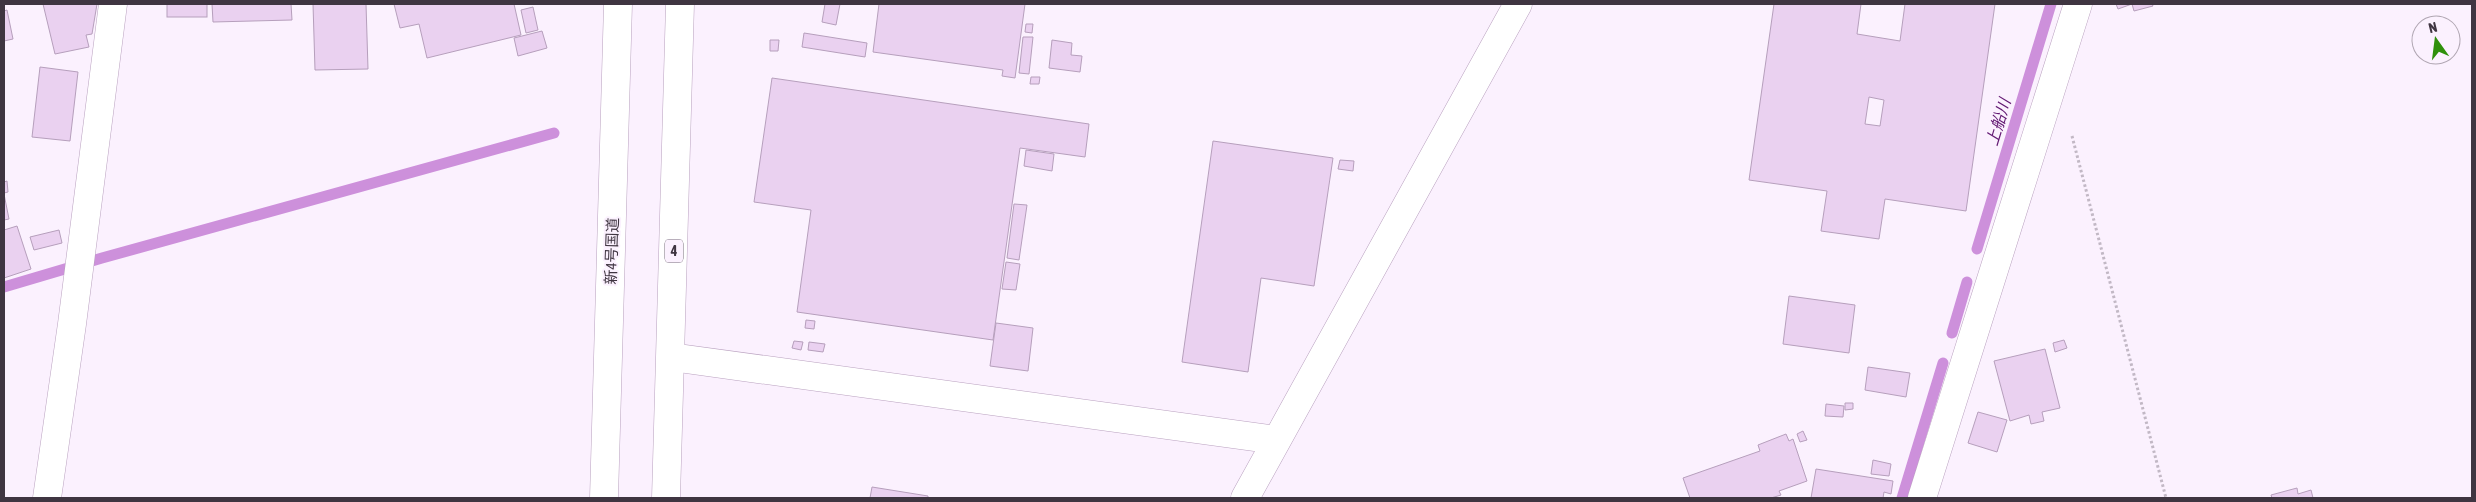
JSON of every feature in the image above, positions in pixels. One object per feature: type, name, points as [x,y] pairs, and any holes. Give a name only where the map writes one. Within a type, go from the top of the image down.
[{"type":"main road","points":[[46,498],[113,4]]},
{"type":"main road","name":"新4号国道","points":[[604,498],[618,4]]},
{"type":"main road","name":"4","points":[[666,498],[680,4]]},
{"type":"main road","points":[[1245,498],[1518,4]]},
{"type":"main road","points":[[1922,498],[2078,4]]},
{"type":"main road","points":[[671,357],[1276,440]]},
{"type":"path","points":[[2071,134],[2166,498]]},
{"type":"building","points":[[43,4],[97,4],[92,34],[86,35],[89,47],[55,54]]},
{"type":"building","points":[[167,4],[207,4],[207,17],[167,17]]},
{"type":"building","points":[[212,4],[291,4],[292,20],[213,22]]},
{"type":"building","points":[[313,4],[366,4],[368,69],[315,70]]},
{"type":"building","points":[[394,4],[514,4],[521,35],[427,58],[419,24],[400,28]]},
{"type":"building","points":[[825,4],[840,4],[836,25],[822,22]]},
{"type":"building","points":[[879,4],[1025,4],[1015,78],[1002,76],[1003,70],[873,52]]},
{"type":"building","points":[[1774,4],[1861,4],[1857,34],[1900,41],[1905,4],[1995,4],[1966,211],[1885,199],[1879,239],[1821,231],[1827,191],[1749,180]],"holes":[[[1869,97],[1884,100],[1880,126],[1865,124]]]},
{"type":"building","points":[[2116,4],[2132,4],[2118,9]]},
{"type":"building","points":[[2132,4],[2152,4],[2153,6],[2134,11]]},
{"type":"building","points":[[533,7],[538,30],[526,33],[521,10]]},
{"type":"building","points":[[7,10],[13,39],[4,41],[4,11]]},
{"type":"building","points":[[1026,24],[1033,24],[1032,33],[1025,32]]},
{"type":"building","points":[[542,31],[547,48],[518,56],[514,38]]},
{"type":"building","points":[[804,33],[867,43],[865,57],[802,47]]},
{"type":"building","points":[[1023,37],[1033,37],[1029,74],[1019,73]]},
{"type":"building","points":[[770,40],[779,40],[778,51],[770,51]]},
{"type":"building","points":[[1052,40],[1072,43],[1071,55],[1082,56],[1080,72],[1049,68]]},
{"type":"building","points":[[40,67],[78,72],[70,141],[32,137]]},
{"type":"building","points":[[1031,77],[1040,77],[1039,84],[1030,84]]},
{"type":"building","points":[[772,78],[1089,124],[1085,157],[1020,148],[993,340],[797,312],[811,210],[754,202]]},
{"type":"building","points":[[1213,141],[1333,158],[1314,286],[1261,278],[1248,372],[1182,362]]},
{"type":"building","points":[[1026,150],[1054,154],[1052,171],[1024,166]]},
{"type":"building","points":[[1340,160],[1354,161],[1353,171],[1338,169]]},
{"type":"building","points":[[7,181],[8,192],[4,193],[4,182]]},
{"type":"building","points":[[4,194],[9,219],[4,220]]},
{"type":"building","points":[[1014,204],[1027,205],[1019,260],[1007,258]]},
{"type":"building","points":[[17,226],[31,269],[4,278],[4,230]]},
{"type":"building","points":[[59,230],[62,243],[34,250],[30,237]]},
{"type":"building","points":[[1006,262],[1020,264],[1016,290],[1002,289]]},
{"type":"building","points":[[1789,296],[1855,305],[1849,353],[1783,344]]},
{"type":"building","points":[[806,320],[815,321],[814,329],[805,328]]},
{"type":"building","points":[[996,323],[1033,328],[1028,371],[990,366]]},
{"type":"building","points":[[2064,340],[2067,348],[2055,352],[2053,343]]},
{"type":"building","points":[[794,341],[803,342],[801,350],[792,348]]},
{"type":"building","points":[[809,342],[825,344],[823,352],[808,350]]},
{"type":"building","points":[[2045,349],[2060,408],[2042,412],[2044,421],[2031,424],[2029,415],[2010,421],[1994,361]]},
{"type":"building","points":[[1868,367],[1910,373],[1906,397],[1865,390]]},
{"type":"building","points":[[1845,403],[1853,403],[1853,409],[1845,410]]},
{"type":"building","points":[[1826,404],[1844,406],[1843,417],[1825,416]]},
{"type":"building","points":[[1978,412],[2007,420],[1997,452],[1968,443]]},
{"type":"building","points":[[1803,431],[1807,440],[1800,442],[1797,434]]},
{"type":"building","points":[[1786,434],[1789,441],[1793,439],[1807,481],[1779,491],[1781,495],[1771,498],[1690,498],[1683,478],[1760,451],[1758,445]]},
{"type":"building","points":[[1873,460],[1891,464],[1889,476],[1871,474]]},
{"type":"building","points":[[1816,469],[1893,481],[1891,494],[1884,492],[1883,498],[1811,498]]},
{"type":"building","points":[[872,487],[928,496],[928,498],[870,498]]},
{"type":"building","points":[[2297,488],[2298,494],[2311,490],[2313,498],[2272,498],[2271,495]]},
{"type":"waterway","name":"上船川","points":[[1977,249],[2051,4]]},
{"type":"waterway","points":[[4,287],[102,258],[554,133]]},
{"type":"waterway","name":"上船川","points":[[1952,333],[1967,282]]},
{"type":"waterway","name":"上船川","points":[[1902,498],[1943,363]]}]
